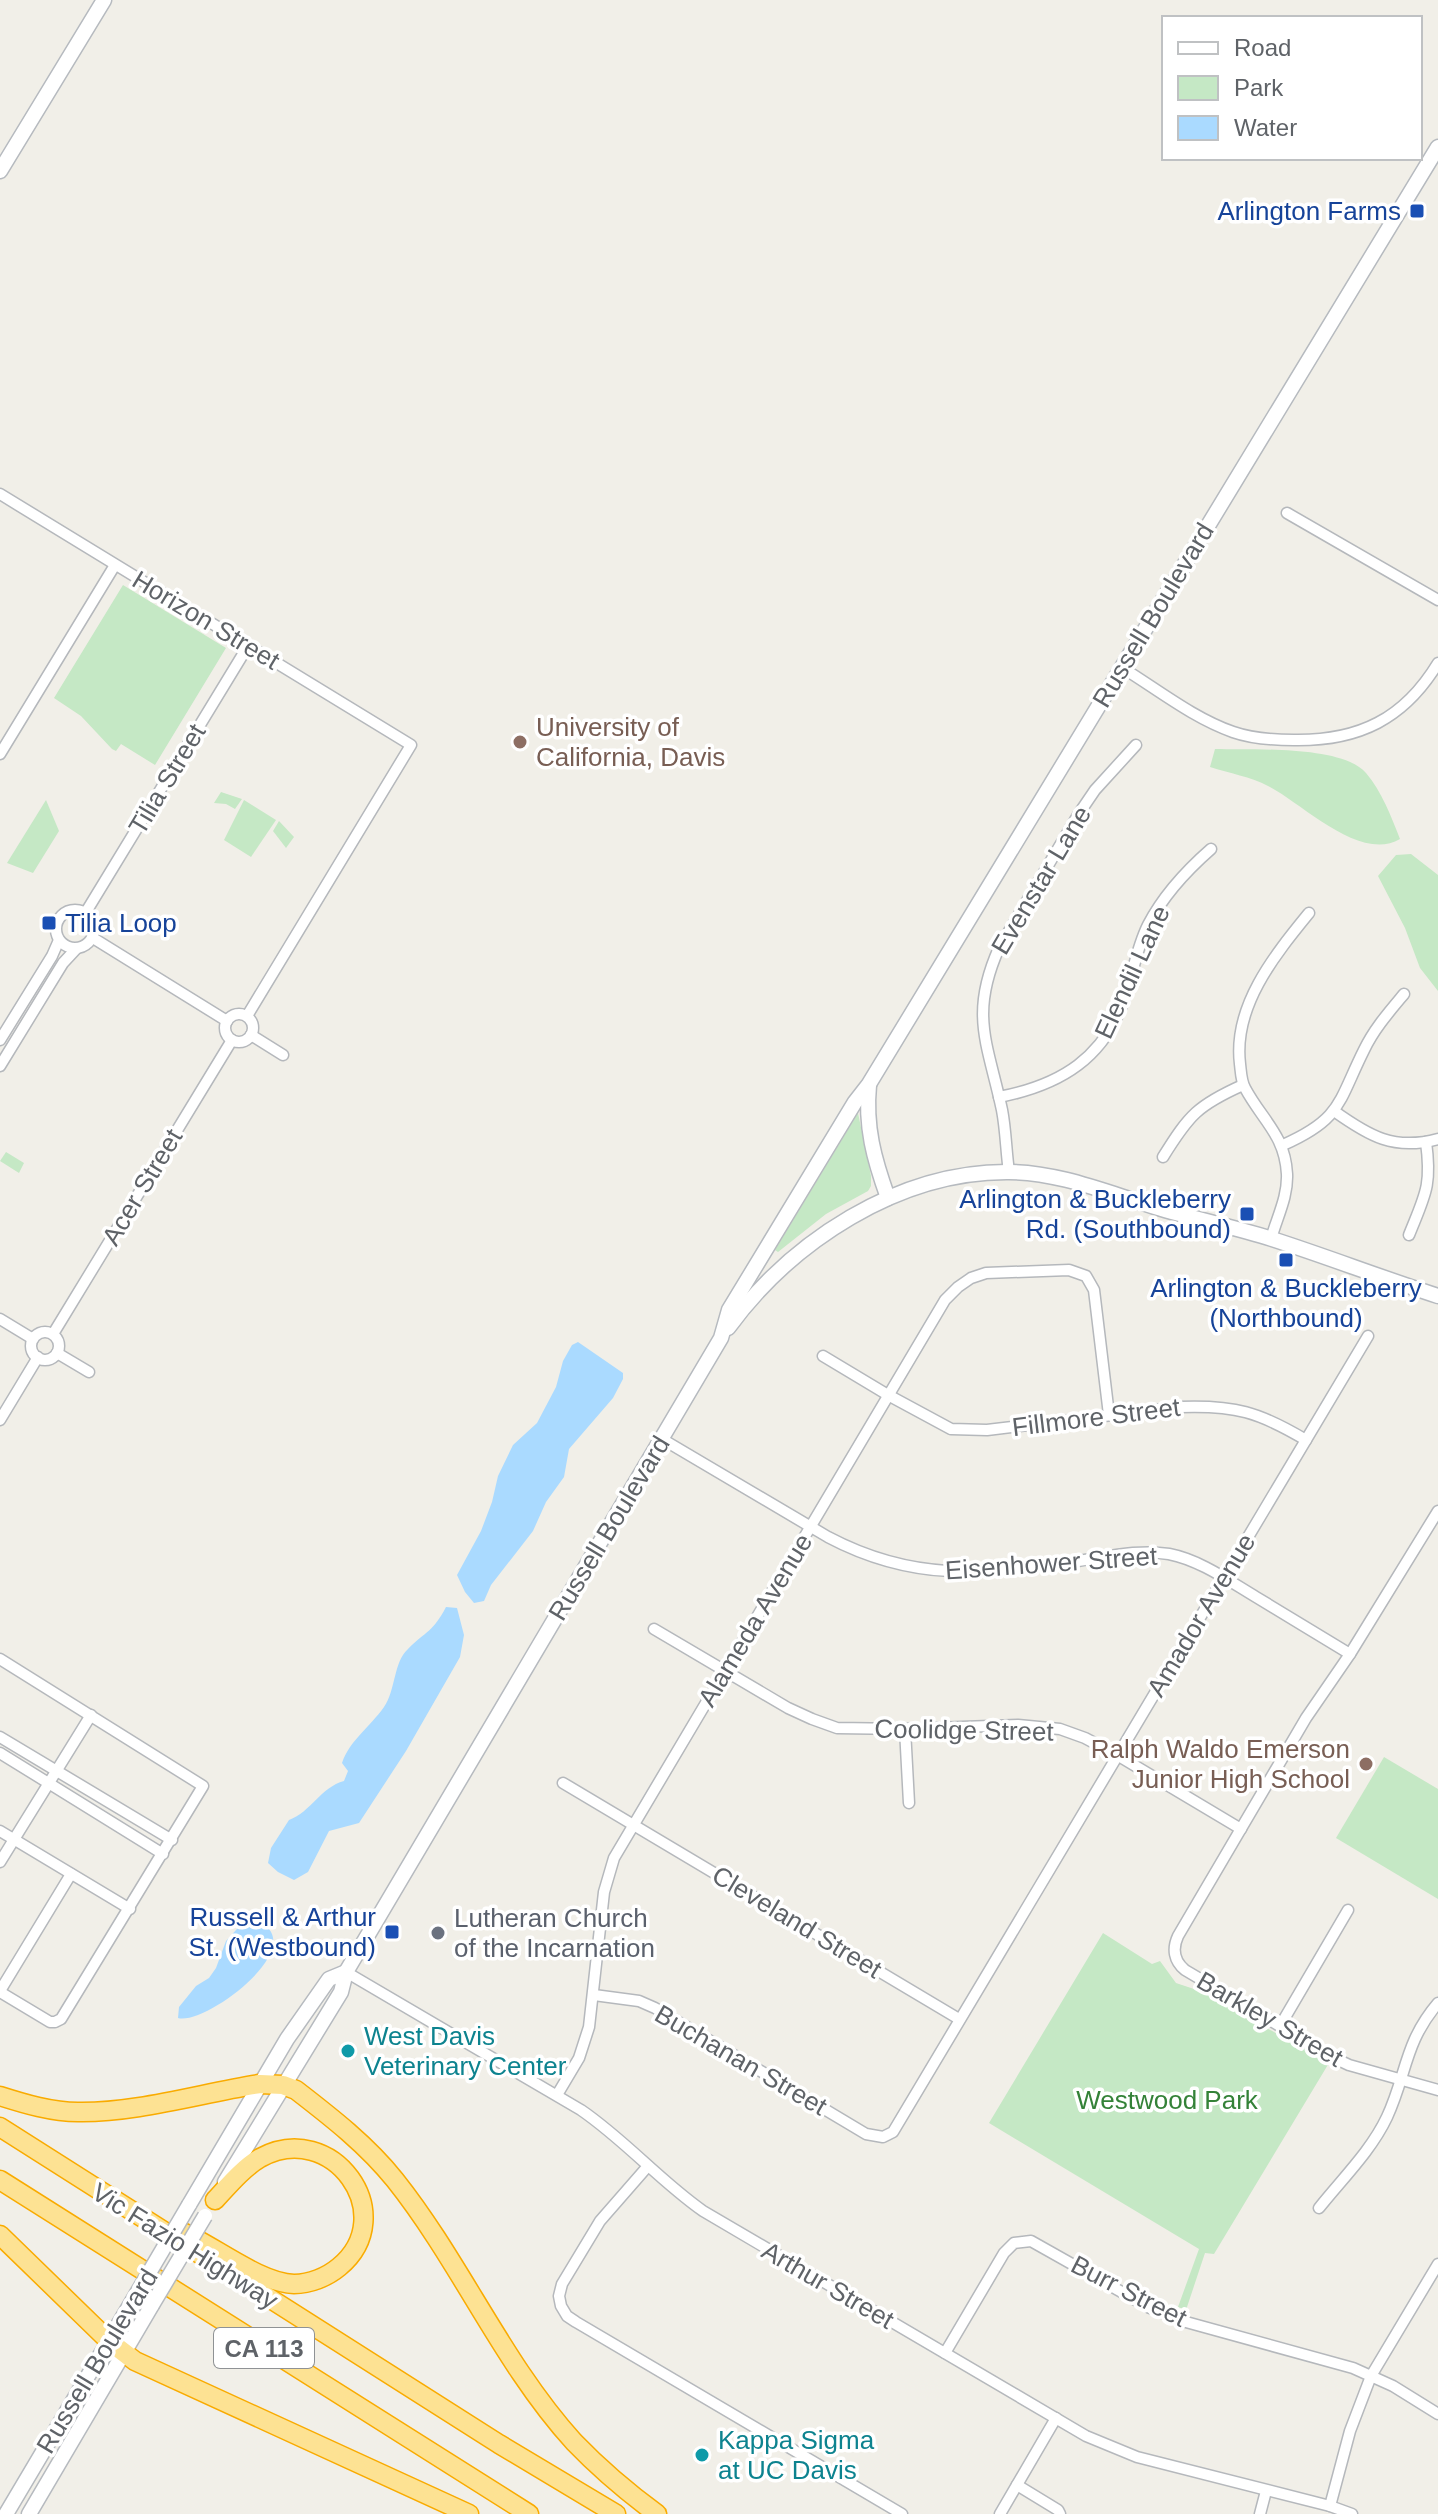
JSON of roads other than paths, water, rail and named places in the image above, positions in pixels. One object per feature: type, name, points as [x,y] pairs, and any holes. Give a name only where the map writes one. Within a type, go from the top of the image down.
[{"type":"highway","points":[[0,2096],[74,2113],[101,2112],[260,2084],[283,2085],[296,2090],[380,2162],[422,2216],[527,2381],[553,2416],[597,2465],[657,2514]]},
{"type":"highway","name":"Vic Fazio Highway","points":[[0,2127],[499,2444],[616,2514]]},
{"type":"highway","points":[[112,2200],[200,2239],[259,2274],[293,2284],[307,2283],[334,2271],[345,2262],[360,2235],[363,2211],[357,2188],[340,2165],[303,2148],[289,2148],[261,2157],[210,2208]]},
{"type":"highway","name":"Vic Fazio Highway","points":[[0,2180],[529,2514]]},
{"type":"highway","points":[[0,2235],[124,2354],[469,2514]]},
{"type":"main road","points":[[0,171],[104,0]]},
{"type":"main road","name":"Russell Boulevard","points":[[29,2514],[341,1992],[346,1972],[721,1338],[729,1310],[1438,147]]},
{"type":"main road","name":"Russell Boulevard","points":[[869,1084],[869,1137],[888,1198]]},
{"type":"main road","points":[[721,1338],[766,1282],[803,1249],[842,1222],[888,1198],[973,1174],[1009,1172],[1067,1181],[1271,1239],[1438,1296]]},
{"type":"main road","name":"Russell Boulevard","points":[[6,2514],[287,2039],[329,1979],[346,1972]]},
{"type":"street","name":"Horizon Street","points":[[0,494],[411,745],[247,1016]]},
{"type":"street","points":[[1287,513],[1438,600]]},
{"type":"street","points":[[0,754],[115,565]]},
{"type":"street","name":"Tilia Street","points":[[86,912],[248,646]]},
{"type":"street","points":[[1121,667],[1230,731],[1267,739],[1308,741],[1353,734],[1390,717],[1415,695],[1438,663]]},
{"type":"street","name":"Evenstar Lane","points":[[1009,1172],[1005,1129],[981,1021],[991,966],[1078,815],[1095,790],[1136,745]]},
{"type":"street","name":"Elendil Lane","points":[[999,1097],[1042,1086],[1062,1077],[1105,1038],[1113,1027],[1125,996],[1149,922],[1173,889],[1211,849]]},
{"type":"street","points":[[0,1066],[69,953],[83,947],[93,938],[95,927],[90,916],[73,909],[61,915],[56,927],[59,940],[76,949]]},
{"type":"street","points":[[1271,1239],[1286,1191],[1283,1145],[1243,1085],[1238,1048],[1244,1014],[1254,993],[1278,953],[1309,913]]},
{"type":"street","points":[[93,938],[227,1021]]},
{"type":"street","points":[[0,1040],[59,940]]},
{"type":"street","points":[[1283,1145],[1314,1129],[1334,1111],[1370,1038],[1404,994]]},
{"type":"street","points":[[238,1014],[247,1016],[253,1027],[251,1035],[245,1041],[232,1040],[226,1033],[227,1021],[238,1014]]},
{"type":"street","points":[[251,1035],[283,1055]]},
{"type":"street","name":"Acer Street","points":[[53,1334],[232,1040]]},
{"type":"street","points":[[1163,1157],[1191,1115],[1209,1101],[1243,1085]]},
{"type":"street","points":[[1334,1111],[1364,1132],[1382,1140],[1397,1143],[1438,1139]]},
{"type":"street","points":[[1409,1235],[1428,1190],[1430,1173],[1426,1142]]},
{"type":"street","name":"Alameda Avenue","points":[[557,2095],[585,2043],[594,1995],[604,1892],[614,1858],[945,1300],[971,1278],[986,1273],[1069,1270],[1086,1276],[1094,1291],[1109,1415]]},
{"type":"street","points":[[0,1319],[33,1339]]},
{"type":"street","points":[[42,1332],[53,1334],[58,1341],[57,1353],[50,1358],[38,1357],[32,1351],[33,1339],[42,1332]]},
{"type":"street","name":"Amador Avenue","points":[[883,2137],[893,2132],[900,2123],[959,2019],[1368,1336]]},
{"type":"street","points":[[57,1353],[89,1372]]},
{"type":"street","name":"Fillmore Street","points":[[823,1356],[951,1429],[970,1431],[1180,1407],[1223,1407],[1271,1419],[1306,1440]]},
{"type":"street","points":[[0,1420],[38,1357]]},
{"type":"street","name":"Eisenhower Street","points":[[662,1439],[810,1527],[869,1556],[942,1572],[999,1572],[1154,1552],[1186,1559],[1223,1577],[1350,1654]]},
{"type":"street","points":[[1241,1829],[1306,1718],[1350,1654],[1438,1511]]},
{"type":"street","name":"Coolidge Street","points":[[654,1629],[788,1708],[837,1728],[1018,1725],[1060,1729],[1117,1755],[1241,1829]]},
{"type":"street","points":[[0,1659],[203,1786],[61,2019],[50,2022],[0,1992],[71,1874]]},
{"type":"street","points":[[0,1862],[91,1715]]},
{"type":"street","points":[[905,1729],[909,1803]]},
{"type":"street","points":[[0,1737],[172,1840]]},
{"type":"street","points":[[0,1753],[163,1854]]},
{"type":"street","name":"Cleveland Street","points":[[563,1783],[959,2019]]},
{"type":"street","name":"Barkley Street","points":[[1241,1829],[1178,1936],[1175,1951],[1182,1967],[1349,2065],[1438,2090]]},
{"type":"street","points":[[0,1831],[130,1909]]},
{"type":"street","points":[[1280,2026],[1348,1910]]},
{"type":"street","name":"Arthur Street","points":[[346,1972],[603,2125],[703,2211],[1086,2436],[1121,2452],[1352,2514]]},
{"type":"street","name":"Buchanan Street","points":[[594,1995],[639,2001],[655,2008],[866,2134],[883,2137]]},
{"type":"street","points":[[1319,2208],[1380,2130],[1416,2033],[1438,2003]]},
{"type":"street","points":[[648,2166],[600,2221],[562,2284],[559,2296],[564,2312],[571,2320],[902,2514]]},
{"type":"street","name":"Burr Street","points":[[945,2353],[1004,2253],[1014,2243],[1031,2241],[1125,2295],[1178,2319],[1353,2368],[1371,2376]]},
{"type":"street","points":[[1330,2506],[1350,2431],[1371,2376],[1438,2264]]},
{"type":"street","points":[[1371,2376],[1438,2414]]},
{"type":"street","points":[[1000,2514],[1056,2418]]},
{"type":"street","points":[[1017,2485],[1060,2514]]},
{"type":"street","points":[[1260,2514],[1266,2491]]},
{"type":"water","points":[[578,1342],[623,1373],[623,1379],[613,1398],[569,1449],[564,1477],[546,1502],[533,1531],[491,1585],[484,1601],[474,1603],[457,1575],[481,1531],[498,1476],[513,1445],[537,1423],[556,1387],[563,1361],[572,1345]]},
{"type":"water","points":[[446,1607],[457,1608],[464,1635],[460,1657],[406,1751],[359,1823],[329,1831],[308,1872],[294,1880],[278,1872],[268,1863],[271,1848],[289,1820],[329,1788],[344,1781],[348,1771],[342,1763],[355,1740],[388,1700],[403,1655],[433,1627]]},
{"type":"water","points":[[246,1919],[269,1929],[273,1942],[269,1957],[258,1972],[224,2001],[190,2017],[178,2018],[179,2007],[196,1986],[209,1978],[226,1941]]},
{"type":"place","name":"Arlington Farms","points":[[1417,211]]},
{"type":"place","name":"University of California, Davis","points":[[520,742]]},
{"type":"place","name":"Tilia Loop","points":[[49,923]]},
{"type":"place","name":"Arlington & Buckleberry Rd. (Southbound)","points":[[1247,1214]]},
{"type":"place","name":"Arlington & Buckleberry (Northbound)","points":[[1286,1260]]},
{"type":"place","name":"Ralph Waldo Emerson Junior High School","points":[[1366,1764]]},
{"type":"place","name":"Russell & Arthur St. (Westbound)","points":[[392,1932]]},
{"type":"place","name":"Lutheran Church of the Incarnation","points":[[438,1933]]},
{"type":"place","name":"West Davis Veterinary Center","points":[[348,2051]]},
{"type":"place","name":"Kappa Sigma at UC Davis","points":[[702,2455]]},
{"type":"park label","name":"Westwood Park","points":[[1167,2100]]}]
